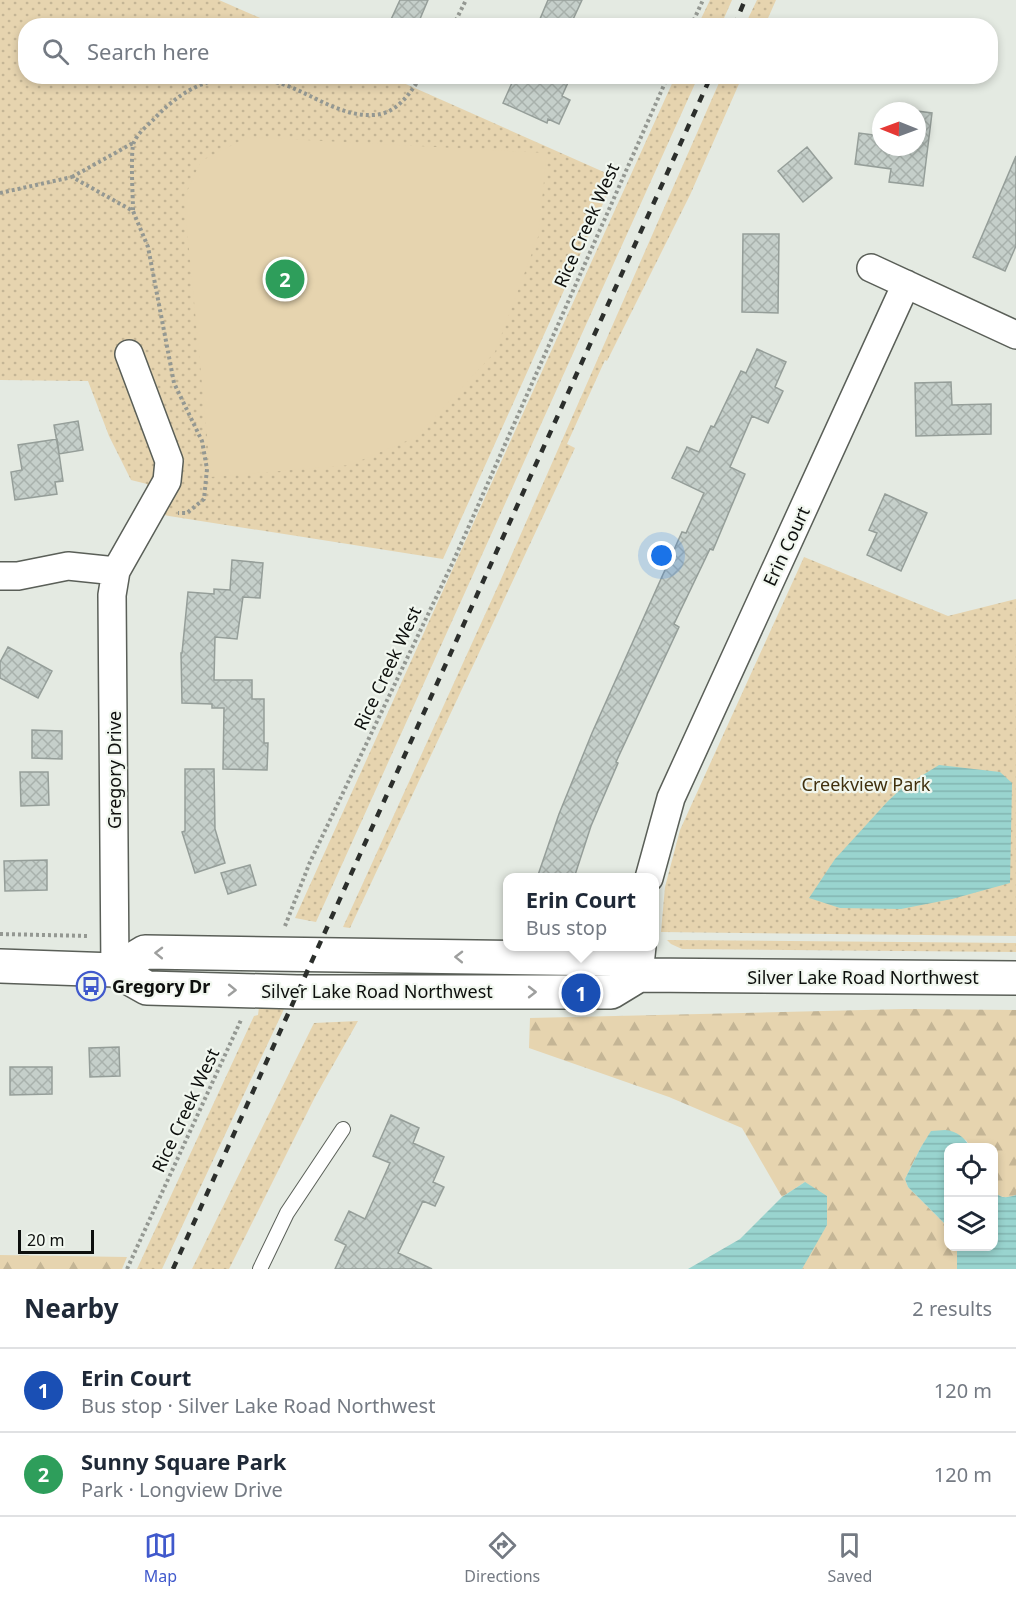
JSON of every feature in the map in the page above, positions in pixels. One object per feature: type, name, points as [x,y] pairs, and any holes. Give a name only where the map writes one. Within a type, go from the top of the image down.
[{"type":"main road","name":"Silver Lake Road Northwest","points":[[115,970],[145,952],[614,959],[1016,978]]},
{"type":"main road","name":"Silver Lake Road Northwest","points":[[0,966],[115,970],[147,988],[257,991],[611,992],[640,961]]},
{"type":"street","points":[[871,268],[1016,335]]},
{"type":"street","name":"Erin Court","points":[[650,873],[671,798],[906,284]]},
{"type":"street","points":[[0,576],[18,576],[68,566],[116,571],[166,481],[169,461],[129,354]]},
{"type":"street","name":"Gregory Drive","points":[[115,970],[112,595],[116,571]]},
{"type":"lane","points":[[260,1269],[287,1213],[343,1129]]},
{"type":"path","points":[[457,18],[466,0]]},
{"type":"path","points":[[695,18],[703,0]]},
{"type":"path","points":[[0,193],[72,177],[133,143],[171,101],[202,84]]},
{"type":"path","points":[[281,84],[344,111],[375,115],[389,112],[400,104],[415,84]]},
{"type":"path","name":"Rice Creek West","points":[[273,955],[310,862],[453,562],[664,84]]},
{"type":"path","points":[[133,143],[133,211],[148,247],[174,383],[202,441],[207,469],[204,499],[187,513],[168,513],[150,509]]},
{"type":"path","points":[[72,177],[133,211]]},
{"type":"path","name":"Rice Creek West","points":[[127,1269],[242,1017],[257,991]]},
{"type":"green space","points":[[0,0],[219,0],[260,18],[18,18],[18,84],[406,84],[615,177],[443,559],[136,509],[148,492],[147,484],[131,480],[109,436],[88,381],[0,380]]},
{"type":"green space","points":[[710,0],[732,0],[724,18],[701,18]]},
{"type":"green space","points":[[757,0],[776,0],[768,18],[748,18]]},
{"type":"green space","points":[[672,84],[695,84],[316,922],[295,918]]},
{"type":"green space","points":[[718,84],[739,84],[690,195],[607,361],[605,360],[567,444],[575,448],[350,928],[343,927],[498,586]]},
{"type":"green space","points":[[248,137],[547,153],[538,237],[495,352],[416,437],[350,465],[211,477],[184,198],[201,161]]},
{"type":"green space","name":"Creekview Park","points":[[804,557],[948,616],[1016,599],[1016,936],[661,932],[665,887],[680,830]]},
{"type":"green space","points":[[667,940],[1016,943],[1016,952],[682,949]]},
{"type":"green space","points":[[259,1007],[284,1009],[162,1269],[137,1269],[254,1016],[258,1015]]},
{"type":"green space","points":[[905,1009],[1016,1010],[1016,1195],[1004,1197],[998,1194],[998,1143],[968,1143],[966,1140],[932,1131],[905,1179],[908,1187],[944,1223],[944,1251],[957,1251],[957,1269],[802,1269],[805,1263],[805,1182],[782,1197],[742,1128],[669,1097],[529,1048],[530,1018]]},
{"type":"green space","points":[[358,1021],[315,1097],[229,1269],[192,1269],[314,1023]]},
{"type":"green space","points":[[0,1255],[127,1257],[122,1269],[0,1269]]},
{"type":"water","points":[[939,765],[1000,772],[1012,783],[1010,883],[952,899],[901,909],[840,908],[809,898],[835,859],[888,801],[902,788]]},
{"type":"water","points":[[931,1131],[953,1132],[960,1135],[967,1143],[944,1143],[944,1223],[908,1187],[905,1179]]},
{"type":"water","points":[[805,1182],[827,1196],[827,1225],[802,1269],[688,1269],[740,1239],[782,1197]]},
{"type":"water","points":[[998,1194],[1004,1197],[1016,1195],[1016,1269],[957,1269],[957,1251],[998,1251]]},
{"type":"building","points":[[400,0],[428,0],[420,18],[392,18]]},
{"type":"building","points":[[548,0],[582,0],[574,18],[540,18]]},
{"type":"building","points":[[511,84],[567,84],[562,96],[570,100],[559,124],[548,119],[547,123],[503,103]]},
{"type":"building","points":[[926,112],[932,113],[923,186],[889,182],[891,169],[855,164],[859,133],[872,135],[872,156],[926,156]]},
{"type":"building","points":[[807,147],[832,178],[803,202],[778,171]]},
{"type":"building","points":[[1016,156],[1016,246],[1005,271],[973,257]]},
{"type":"building","points":[[743,234],[779,234],[778,313],[742,312]]},
{"type":"building","points":[[757,349],[786,362],[775,387],[783,391],[768,423],[752,416],[730,467],[745,474],[713,550],[710,549],[674,624],[679,627],[616,762],[618,763],[591,826],[576,873],[539,873],[559,814],[592,733],[682,532],[686,533],[704,493],[672,478],[687,447],[699,452],[711,426],[714,427],[741,371],[746,373]]},
{"type":"building","points":[[951,382],[952,405],[991,404],[991,434],[916,436],[915,383]]},
{"type":"building","points":[[78,421],[83,450],[59,454],[54,425]]},
{"type":"building","points":[[57,439],[63,481],[55,482],[57,494],[15,500],[11,472],[22,470],[18,445]]},
{"type":"building","points":[[885,494],[927,513],[901,571],[867,555],[877,533],[869,530]]},
{"type":"building","points":[[232,560],[263,563],[260,598],[243,597],[237,639],[215,637],[214,680],[252,680],[252,699],[264,699],[264,743],[268,743],[267,770],[223,769],[224,708],[212,708],[212,704],[182,703],[181,653],[188,592],[214,594],[214,589],[230,590]]},
{"type":"building","points":[[8,647],[52,671],[38,698],[0,678],[0,662]]},
{"type":"building","points":[[32,730],[62,731],[62,759],[32,758]]},
{"type":"building","points":[[185,769],[214,769],[215,829],[225,863],[195,873],[182,832],[185,831]]},
{"type":"building","points":[[20,772],[48,772],[49,805],[21,806]]},
{"type":"building","points":[[47,860],[47,890],[5,891],[4,861]]},
{"type":"building","points":[[250,865],[256,885],[228,894],[221,873]]},
{"type":"building","points":[[119,1047],[120,1076],[90,1077],[89,1048]]},
{"type":"building","points":[[10,1067],[52,1067],[52,1094],[10,1095]]},
{"type":"building","points":[[391,1115],[419,1128],[413,1143],[444,1157],[433,1182],[444,1187],[435,1206],[423,1201],[398,1253],[432,1269],[335,1269],[346,1245],[335,1240],[349,1211],[365,1219],[390,1163],[373,1156]]},
{"type":"railway","points":[[737,18],[745,0]]},
{"type":"railway","points":[[173,1269],[707,84]]},
{"type":"place","name":"Sunny Square Park","points":[[285,279]]},
{"type":"place","name":"Gregory Dr","points":[[91,986]]},
{"type":"place","name":"Erin Court","points":[[581,993]]}]
